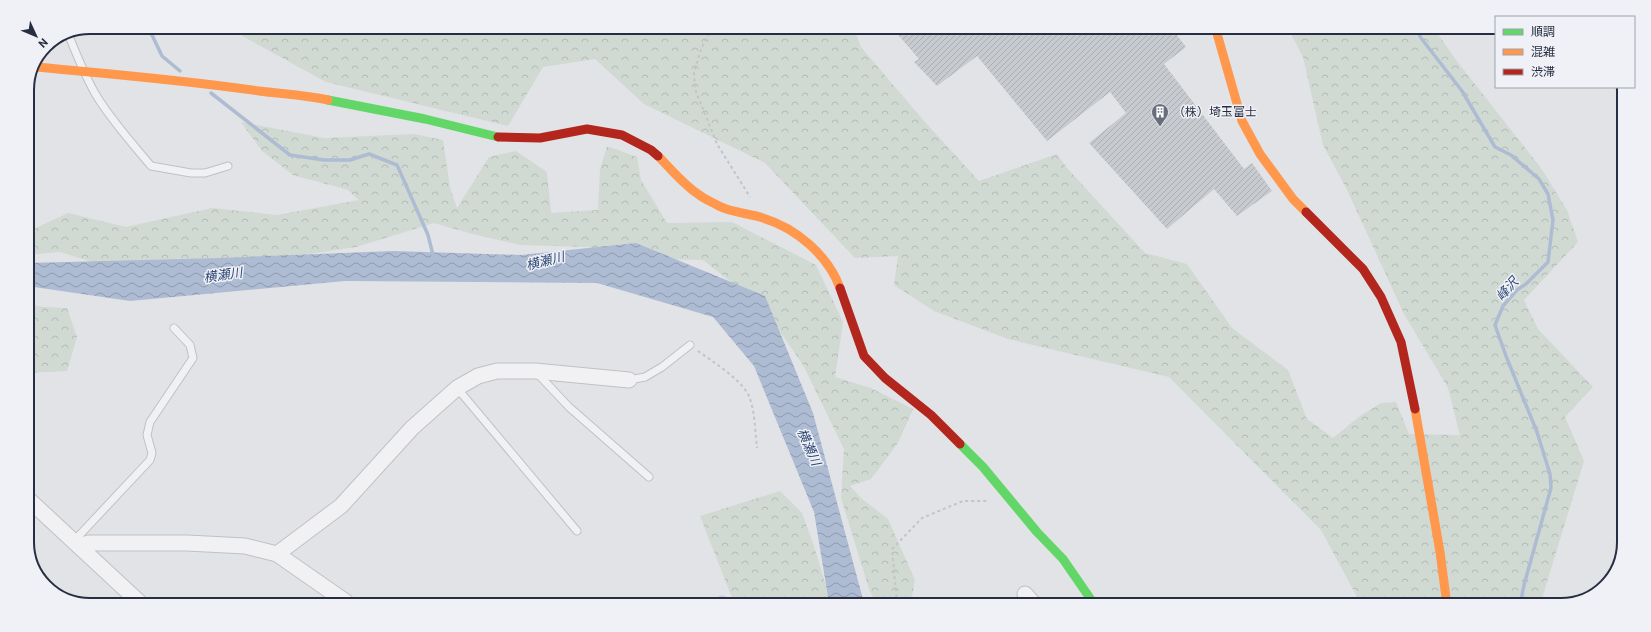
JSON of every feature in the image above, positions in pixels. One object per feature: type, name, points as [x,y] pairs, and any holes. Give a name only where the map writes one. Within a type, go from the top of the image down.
[{"type":"street","points":[[1217,34],[1242,121],[1260,154],[1293,199],[1363,269],[1381,297],[1401,342],[1440,552],[1446,598]]},
{"type":"street","points":[[39,67],[182,80],[276,93],[303,94],[425,119],[498,137],[540,138],[587,128],[622,136],[651,150],[697,194],[721,207],[764,218],[784,226],[802,238],[824,258],[836,277],[864,356],[885,378],[931,415],[983,467],[1010,502],[1064,559],[1090,598]]},
{"type":"street","points":[[277,554],[342,506],[412,428],[457,388],[478,376],[497,371],[535,371],[629,380]]},
{"type":"street","points":[[34,505],[135,598]]},
{"type":"street","points":[[76,544],[187,543],[245,546],[277,554],[340,598]]},
{"type":"lane","points":[[70,38],[97,96],[151,166],[191,174],[205,173],[228,166]]},
{"type":"lane","points":[[76,544],[150,460],[152,453],[147,435],[150,422],[193,358],[190,345],[174,328]]},
{"type":"lane","points":[[629,380],[645,377],[662,368],[690,345]]},
{"type":"lane","points":[[535,371],[569,407],[649,477]]},
{"type":"lane","points":[[457,388],[577,531]]},
{"type":"path","points":[[709,34],[702,47],[694,72],[695,89],[717,144],[751,198]]},
{"type":"path","points":[[690,345],[737,381],[748,395],[753,415],[757,448]]},
{"type":"path","points":[[896,598],[892,549],[922,518],[963,501],[1010,502]]},
{"type":"green space","points":[[239,34],[856,34],[861,47],[924,121],[979,181],[1057,154],[1067,168],[1145,253],[1187,264],[1232,328],[1288,370],[1307,419],[1333,438],[1360,416],[1381,403],[1396,402],[1409,434],[1460,435],[1448,388],[1404,314],[1348,192],[1323,145],[1303,57],[1291,34],[1438,34],[1456,60],[1541,168],[1567,210],[1578,242],[1524,300],[1538,329],[1593,387],[1565,417],[1584,461],[1542,598],[1356,598],[1356,595],[1321,530],[1169,377],[1008,339],[934,311],[894,285],[898,256],[855,258],[765,163],[644,104],[595,59],[543,67],[508,126],[326,82]]},
{"type":"green space","points":[[241,122],[324,138],[414,134],[443,140],[450,187],[457,208],[489,157],[516,151],[547,172],[551,213],[598,210],[600,170],[607,146],[637,157],[641,180],[667,223],[732,222],[816,265],[843,322],[835,377],[871,388],[913,409],[898,443],[871,479],[850,486],[861,498],[888,519],[915,580],[912,596],[910,598],[874,598],[869,589],[841,498],[844,449],[803,365],[763,307],[703,260],[648,259],[587,247],[520,245],[434,223],[356,247],[218,268],[134,275],[60,252],[34,254],[34,229],[68,213],[126,227],[212,208],[277,215],[359,200],[348,190],[293,175],[262,151]]},
{"type":"green space","points":[[34,305],[67,308],[77,337],[67,371],[34,373]]},
{"type":"green space","points":[[780,491],[802,513],[814,546],[829,598],[732,598],[700,516]]},
{"type":"water","name":"横瀬川","points":[[636,243],[765,296],[813,413],[863,598],[828,598],[814,512],[754,366],[713,317],[597,283],[345,281],[130,301],[34,287],[34,263],[219,258],[393,251],[521,255]]},
{"type":"building","name":"（株）埼玉富士","points":[[897,34],[1176,34],[1186,47],[1164,64],[1244,169],[1252,163],[1272,191],[1237,216],[1214,189],[1167,229],[1089,143],[1126,113],[1110,92],[1047,141],[977,56],[937,86],[914,62],[919,59]]},
{"type":"waterway","points":[[151,34],[162,56],[180,71]]},
{"type":"waterway","name":"峰沢","points":[[1419,34],[1462,91],[1495,147],[1511,155],[1539,179],[1548,194],[1553,220],[1548,262],[1526,284],[1517,290],[1503,306],[1495,325],[1537,432],[1550,474],[1551,488],[1521,598]]},
{"type":"waterway","points":[[211,93],[290,155],[324,160],[350,160],[369,154],[397,165],[428,235],[433,255]]},
{"type":"traffic: fast","points":[[328,100],[425,119],[498,137]]},
{"type":"traffic: fast","points":[[960,444],[983,467],[1037,532],[1063,559],[1090,598]]},
{"type":"traffic: slow","points":[[1217,34],[1242,121],[1260,154],[1293,199],[1306,212]]},
{"type":"traffic: slow","points":[[39,67],[176,80],[328,100]]},
{"type":"traffic: slow","points":[[658,156],[677,176],[705,199],[729,210],[758,216],[799,236],[809,244],[828,265],[840,288]]},
{"type":"traffic: slow","points":[[1415,409],[1440,552],[1446,598]]},
{"type":"traffic: jam","points":[[498,137],[540,138],[587,129],[622,135],[651,150],[658,156]]},
{"type":"traffic: jam","points":[[1306,212],[1363,269],[1381,297],[1401,342],[1415,409]]},
{"type":"traffic: jam","points":[[840,288],[864,356],[885,378],[931,415],[960,444]]},
{"type":"place","name":"（株）埼玉富士","points":[[1160,127]]}]
